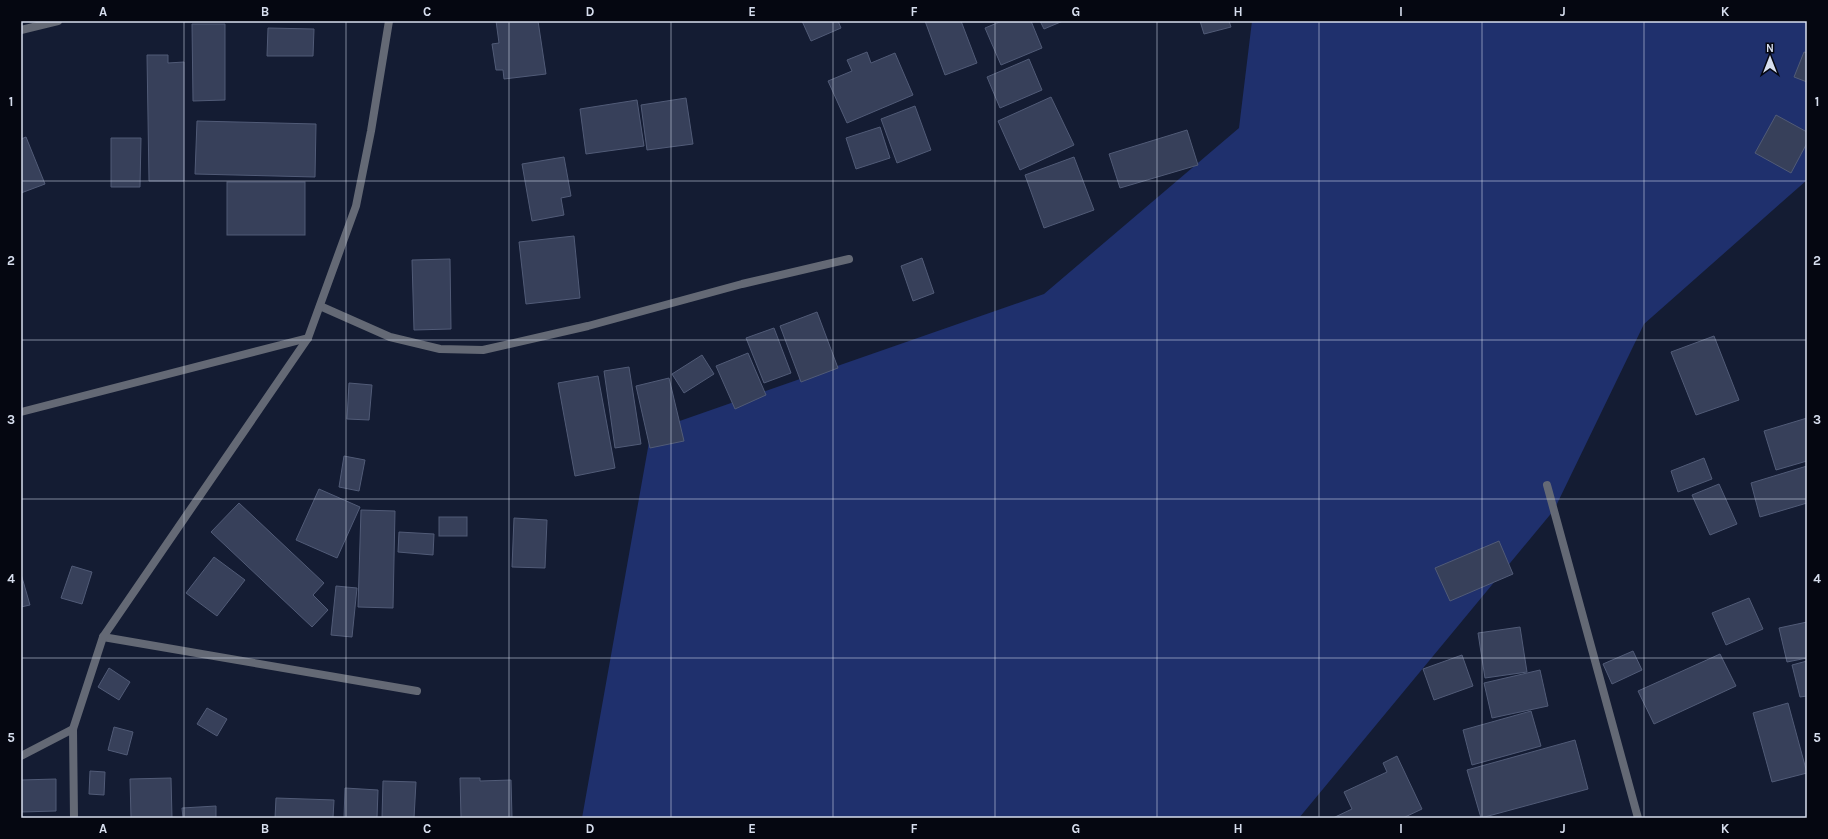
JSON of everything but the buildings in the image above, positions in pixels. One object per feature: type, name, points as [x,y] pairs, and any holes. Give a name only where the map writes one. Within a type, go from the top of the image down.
[{"type":"street","points":[[21,30],[58,21]]},
{"type":"street","points":[[74,818],[73,729],[103,637],[308,338],[356,206],[371,131],[389,21]]},
{"type":"street","points":[[320,306],[390,337],[440,349],[483,350],[588,326],[742,284],[849,259]]},
{"type":"street","points":[[21,412],[308,338]]},
{"type":"street","points":[[1548,485],[1638,818]]},
{"type":"street","points":[[103,637],[416,691]]},
{"type":"street","points":[[21,756],[73,729]]},
{"type":"shaded area","points":[[1252,21],[1807,21],[1807,180],[1644,324],[1554,510],[1299,818],[582,818],[651,431],[1044,294],[1239,128]]}]
